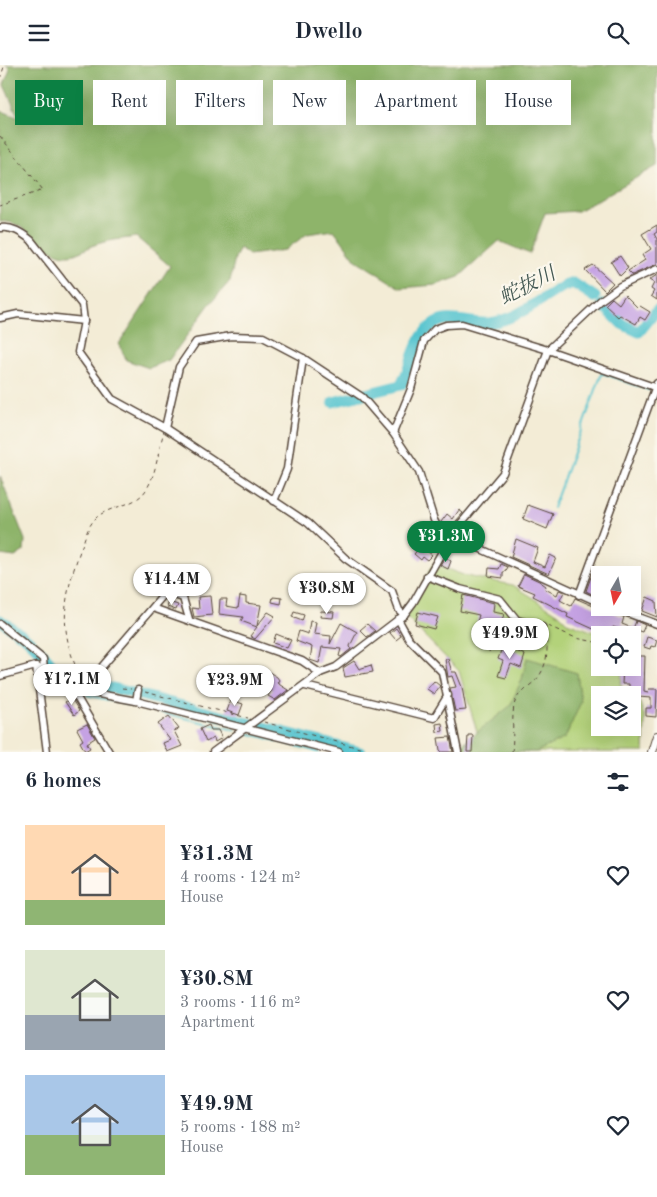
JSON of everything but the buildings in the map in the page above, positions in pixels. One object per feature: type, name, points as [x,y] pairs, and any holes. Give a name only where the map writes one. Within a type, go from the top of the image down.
[{"type":"main road","points":[[654,748],[657,736]]},
{"type":"street","points":[[0,228],[6,227],[20,232],[31,240],[82,305],[84,321],[78,352],[112,399],[165,428],[308,523],[345,558],[392,591],[399,610],[404,615]]},
{"type":"street","points":[[213,752],[320,673],[336,667],[404,615],[420,591],[452,534],[503,473],[548,350],[601,300],[620,286],[657,269]]},
{"type":"street","points":[[0,318],[18,314],[84,321]]},
{"type":"street","points":[[393,433],[411,389],[424,341],[435,329],[446,325],[462,324],[656,386],[579,595]]},
{"type":"street","points":[[165,428],[179,367],[196,342],[231,336],[263,337],[362,397],[393,433],[419,472],[434,520],[439,529],[591,600]]},
{"type":"street","points":[[274,501],[287,469],[302,359]]},
{"type":"street","points":[[427,576],[460,589],[500,599],[516,620],[542,627]]},
{"type":"street","points":[[72,689],[80,678],[100,669],[166,592],[183,598],[190,619]]},
{"type":"street","points":[[154,608],[190,619],[302,661],[320,673]]},
{"type":"street","points":[[635,616],[657,624]]},
{"type":"street","points":[[398,619],[409,639],[442,672],[458,752]]},
{"type":"street","points":[[0,624],[43,659],[44,670]]},
{"type":"street","points":[[36,666],[47,752]]},
{"type":"street","points":[[0,676],[36,666],[72,689],[136,701],[247,727],[339,752]]},
{"type":"street","points":[[304,686],[434,718],[448,695]]},
{"type":"street","points":[[72,689],[108,752]]},
{"type":"street","points":[[136,701],[138,690]]},
{"type":"path","points":[[0,79],[4,67],[2,65]]},
{"type":"path","points":[[0,136],[43,190],[0,205]]},
{"type":"path","points":[[80,678],[68,649],[66,632],[67,591],[89,525],[98,516],[134,501],[146,491],[165,428]]},
{"type":"path","points":[[489,652],[492,641],[498,638],[512,639],[516,620]]},
{"type":"path","points":[[512,752],[515,700],[542,671],[546,654],[546,638],[542,627],[549,626],[576,638],[591,641]]},
{"type":"path","points":[[122,688],[138,690],[374,752]]},
{"type":"green space","points":[[6,65],[657,65],[657,166],[578,211],[545,213],[530,254],[499,241],[459,277],[436,285],[400,288],[356,260],[334,230],[307,234],[285,250],[249,255],[240,248],[235,258],[230,281],[209,305],[169,360],[149,368],[126,360],[119,344],[170,266],[136,237],[94,245],[75,254],[68,255],[50,250],[18,226],[9,222],[0,222],[0,110],[15,116],[15,125],[83,125],[83,80],[15,80],[15,109],[4,85],[10,69]]},
{"type":"green space","points":[[0,476],[25,540],[24,551],[15,557],[0,555]]},
{"type":"green space","points":[[433,564],[466,576],[513,585],[559,614],[567,622],[591,631],[591,676],[622,676],[621,686],[591,686],[591,736],[641,736],[641,706],[645,718],[644,752],[483,752],[459,671],[404,615]]},
{"type":"green space","points":[[527,658],[577,673],[581,702],[565,738],[536,752],[456,752],[461,745],[510,706],[522,679]]},
{"type":"waterway","name":"蛇抜川","points":[[333,402],[401,385],[420,339],[430,327],[444,320],[481,323],[499,321],[519,313],[564,286],[573,283],[595,297]]},
{"type":"waterway","name":"蛇抜川","points":[[603,305],[622,324],[639,332],[657,310]]},
{"type":"waterway","points":[[553,508],[602,373],[649,390]]},
{"type":"waterway","points":[[0,620],[26,638],[44,655],[69,684],[98,689],[113,688],[360,752]]},
{"type":"waterway","points":[[87,695],[235,730]]},
{"type":"waterway","points":[[247,733],[319,752]]}]
